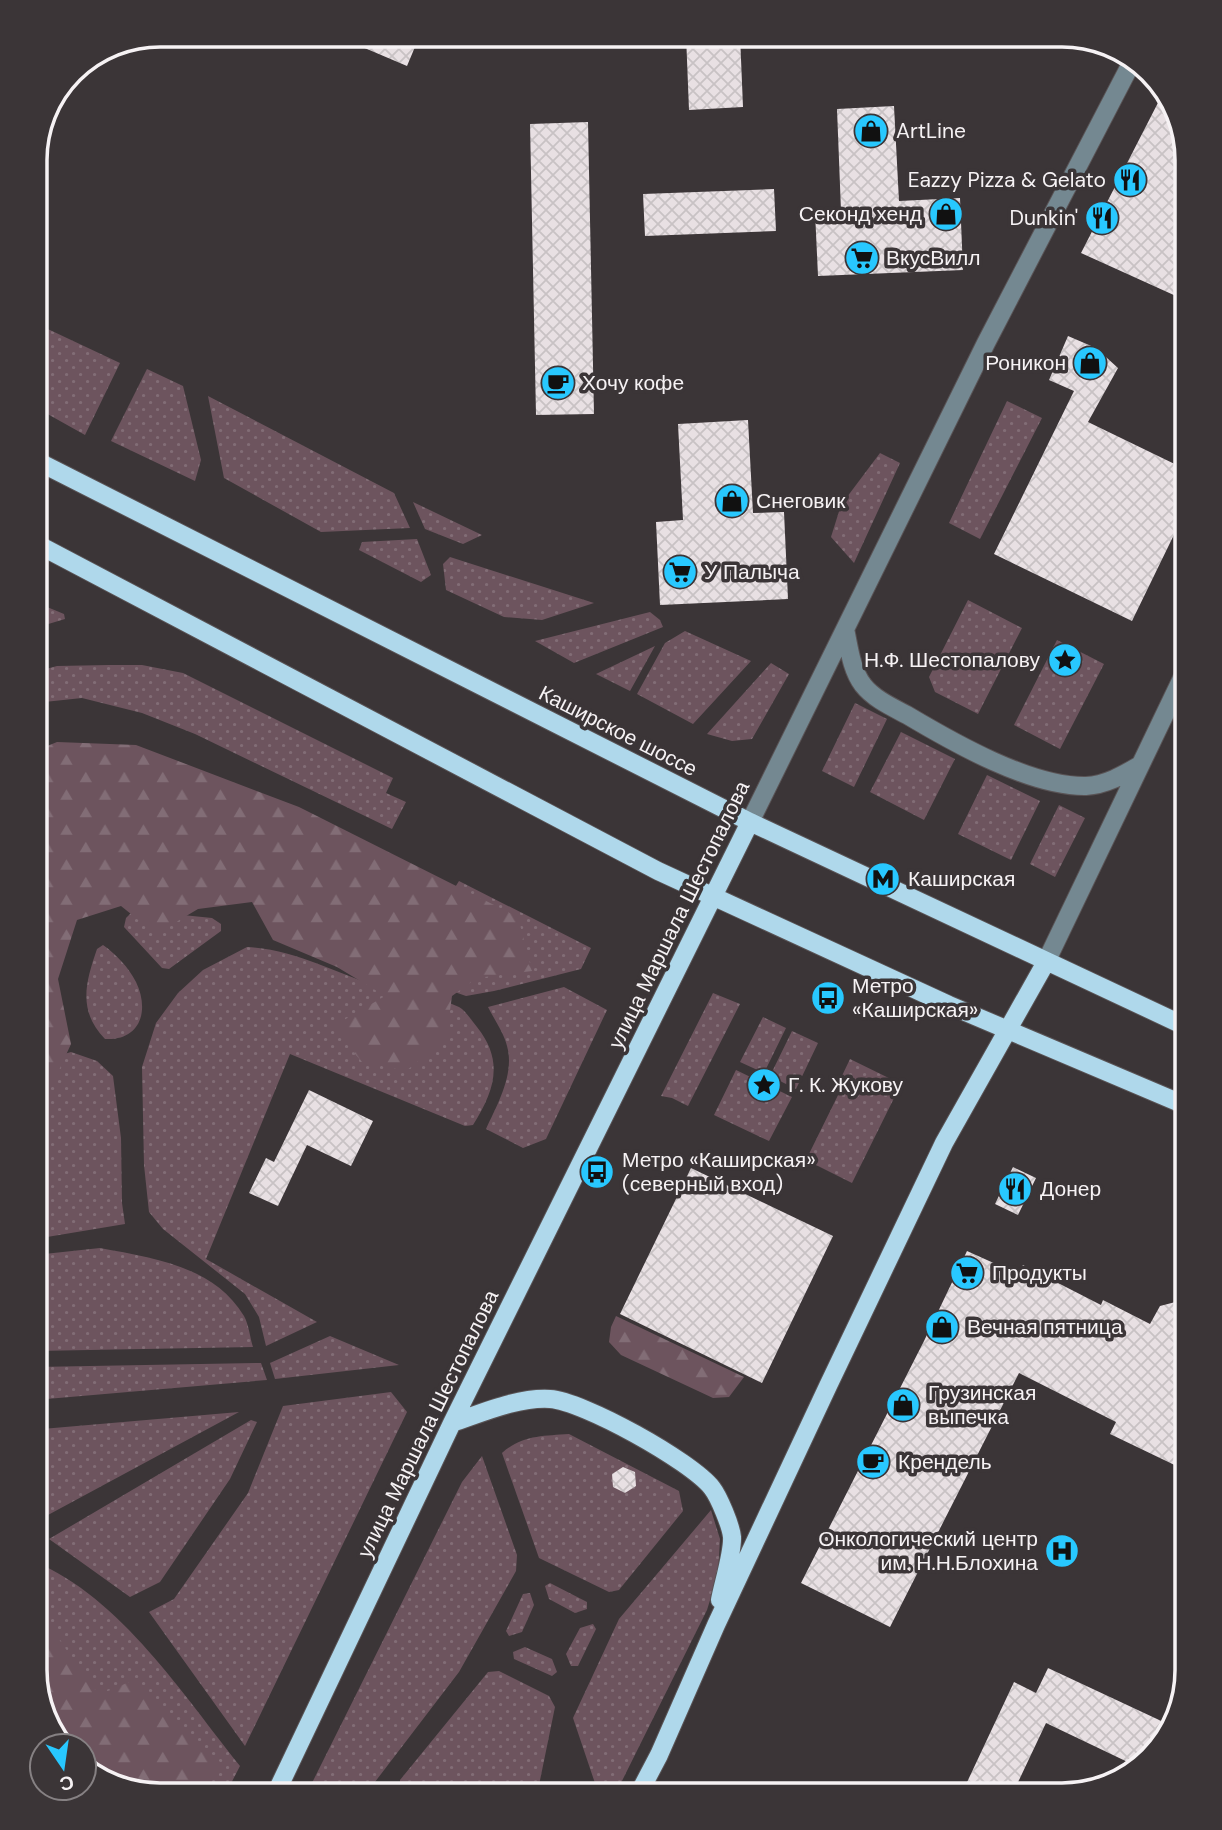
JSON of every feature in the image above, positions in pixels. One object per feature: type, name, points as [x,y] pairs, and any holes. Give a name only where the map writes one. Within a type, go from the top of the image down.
[{"type":"main road","name":"Каширское шоссе","points":[[47,466],[750,822],[1175,1021]]},
{"type":"main road","points":[[47,550],[625,854],[949,1005],[1175,1101]]},
{"type":"main road","points":[[47,557],[88,572]]},
{"type":"main road","name":"улица Маршала Шестопалова","points":[[281,1783],[452,1423],[750,822]]},
{"type":"main road","points":[[644,1783],[944,1143],[1046,962]]},
{"type":"main road","points":[[452,1423],[524,1402],[546,1399],[565,1401],[599,1415],[685,1463],[712,1488],[732,1537],[716,1625]]},
{"type":"street","name":"улица Маршала Шестопалова","points":[[750,822],[986,343],[1128,69]]},
{"type":"street","points":[[845,629],[855,672],[865,687],[879,699],[978,753],[1039,778],[1081,786],[1111,781],[1140,765]]},
{"type":"street","points":[[1046,962],[1175,693]]},
{"type":"green space","points":[[47,329],[120,363],[85,435],[47,414]]},
{"type":"green space","points":[[147,369],[183,386],[201,460],[195,481],[111,441]]},
{"type":"green space","points":[[208,396],[394,493],[410,528],[321,532],[224,478]]},
{"type":"green space","points":[[1007,401],[1042,418],[980,539],[949,523]]},
{"type":"green space","points":[[880,453],[900,463],[854,563],[831,537],[841,505]]},
{"type":"green space","points":[[413,502],[482,535],[463,544],[425,529]]},
{"type":"green space","points":[[417,539],[431,575],[421,582],[359,550],[362,542]]},
{"type":"green space","points":[[450,557],[594,603],[542,620],[504,617],[446,590],[443,564]]},
{"type":"green space","points":[[968,600],[1022,628],[978,714],[935,692],[929,677]]},
{"type":"green space","points":[[47,607],[64,614],[65,619],[47,624]]},
{"type":"green space","points":[[650,612],[660,620],[663,627],[574,663],[535,641]]},
{"type":"green space","points":[[685,631],[751,661],[693,724],[637,694],[665,643]]},
{"type":"green space","points":[[1057,640],[1104,664],[1060,749],[1014,725]]},
{"type":"green space","points":[[655,646],[630,691],[596,674]]},
{"type":"green space","points":[[771,663],[789,674],[752,739],[732,741],[707,734]]},
{"type":"green space","points":[[142,665],[183,673],[393,778],[386,793],[406,802],[392,829],[195,734],[142,713],[82,698],[47,702],[47,669],[57,666]]},
{"type":"green space","points":[[855,703],[887,719],[854,787],[822,771]]},
{"type":"green space","points":[[901,732],[955,759],[924,820],[870,792]]},
{"type":"green space","points":[[57,742],[136,745],[299,807],[518,917],[532,971],[477,978],[452,996],[446,1039],[406,1071],[362,1062],[332,1027],[385,996],[337,967],[273,940],[252,902],[198,909],[156,934],[121,906],[77,920],[58,979],[71,1044],[55,1079],[47,1079],[47,746]]},
{"type":"green space","points":[[987,775],[1040,801],[1011,860],[958,834]]},
{"type":"green space","points":[[1059,805],[1085,818],[1055,877],[1030,864]]},
{"type":"green space","points":[[459,881],[591,948],[581,969],[466,996],[446,989],[396,981]]},
{"type":"green space","points":[[134,910],[212,918],[221,924],[221,931],[169,969],[162,968],[124,927],[126,918]]},
{"type":"green space","points":[[103,945],[129,971],[136,982],[142,1003],[142,1013],[134,1029],[117,1038],[105,1039],[96,1029],[87,1007],[89,974],[97,949]]},
{"type":"green space","points":[[247,947],[282,952],[380,987],[430,997],[459,1007],[485,1040],[493,1064],[487,1100],[473,1125],[465,1126],[290,1054],[206,1259],[317,1322],[266,1346],[259,1317],[245,1294],[163,1229],[149,1212],[144,1165],[142,1067],[156,1023],[178,993],[203,970]]},
{"type":"green space","points":[[564,987],[607,1010],[546,1139],[523,1148],[486,1129],[500,1100],[509,1067],[504,1036],[488,1007]]},
{"type":"green space","points":[[713,993],[740,1004],[688,1106],[661,1096]]},
{"type":"green space","points":[[763,1017],[786,1028],[764,1073],[740,1062]]},
{"type":"green space","points":[[792,1031],[818,1043],[796,1089],[770,1076]]},
{"type":"green space","points":[[71,1052],[97,1061],[113,1076],[121,1138],[125,1224],[47,1237],[47,1062]]},
{"type":"green space","points":[[850,1059],[901,1084],[852,1183],[806,1160],[844,1083],[840,1080]]},
{"type":"green space","points":[[736,1070],[792,1097],[769,1141],[714,1115]]},
{"type":"green space","points":[[100,1248],[161,1261],[199,1275],[231,1299],[244,1316],[253,1347],[47,1351],[47,1254]]},
{"type":"green space","points":[[616,1316],[744,1377],[729,1397],[713,1398],[621,1355],[609,1342]]},
{"type":"green space","points":[[330,1336],[399,1365],[275,1379],[270,1363]]},
{"type":"green space","points":[[261,1363],[267,1380],[47,1399],[47,1367]]},
{"type":"green space","points":[[391,1392],[407,1412],[245,1746],[149,1612],[174,1599],[248,1493],[283,1406]]},
{"type":"green space","points":[[239,1412],[47,1516],[47,1429]]},
{"type":"green space","points":[[251,1420],[257,1422],[230,1479],[160,1582],[130,1597],[49,1539]]},
{"type":"green space","points":[[569,1434],[679,1491],[683,1511],[619,1590],[609,1592],[539,1558],[502,1453],[525,1440]]},
{"type":"green space","points":[[482,1456],[517,1555],[516,1571],[459,1672],[374,1783],[312,1783],[462,1482]]},
{"type":"green space","points":[[711,1510],[720,1539],[718,1574],[707,1610],[621,1783],[595,1783],[573,1718],[619,1619]]},
{"type":"green space","points":[[47,1568],[95,1599],[122,1623],[173,1680],[240,1766],[231,1783],[153,1783],[131,1779],[98,1764],[98,1732],[66,1732],[51,1699],[47,1670]]},
{"type":"green space","points":[[550,1583],[587,1602],[587,1609],[575,1613],[549,1599],[545,1586]]},
{"type":"green space","points":[[530,1593],[534,1605],[522,1632],[509,1636],[506,1631],[523,1594]]},
{"type":"green space","points":[[47,1622],[94,1689],[108,1691],[134,1680],[222,1764],[209,1783],[153,1783],[131,1779],[98,1764],[98,1732],[66,1732],[56,1713],[48,1685]]},
{"type":"green space","points":[[593,1624],[596,1629],[578,1666],[571,1666],[566,1654],[580,1628]]},
{"type":"green space","points":[[525,1647],[552,1659],[557,1672],[552,1676],[514,1659],[513,1652]]},
{"type":"green space","points":[[499,1671],[549,1696],[555,1707],[539,1783],[400,1783],[400,1780],[488,1672]]},
{"type":"building","points":[[362,47],[415,47],[407,66]]},
{"type":"building","points":[[686,47],[740,47],[743,107],[689,110]]},
{"type":"building","points":[[1158,102],[1174,145],[1175,296],[1081,253]]},
{"type":"building","points":[[894,106],[899,201],[960,198],[963,270],[818,276],[815,212],[841,211],[837,109]]},
{"type":"building","points":[[588,122],[594,414],[536,415],[530,124]]},
{"type":"building","points":[[774,189],[776,231],[645,236],[643,194]]},
{"type":"building","points":[[1068,336],[1096,348],[1118,368],[1088,422],[1175,464],[1175,533],[1132,621],[994,554],[1074,391],[1049,380]]},
{"type":"building","points":[[748,420],[753,513],[784,512],[788,599],[660,605],[656,522],[683,520],[678,424]]},
{"type":"building","points":[[309,1090],[373,1121],[351,1166],[307,1145],[278,1206],[249,1193],[266,1158],[274,1162]]},
{"type":"building","points":[[1013,1167],[1036,1178],[1018,1215],[995,1204]]},
{"type":"building","points":[[691,1168],[833,1236],[762,1383],[620,1314]]},
{"type":"building","points":[[967,1251],[1018,1274],[1023,1265],[1101,1305],[1103,1300],[1150,1324],[1160,1306],[1175,1302],[1175,1465],[1110,1434],[1116,1422],[1019,1373],[890,1627],[801,1583]]},
{"type":"building","points":[[623,1467],[635,1472],[636,1486],[625,1493],[613,1487],[612,1474]]},
{"type":"building","points":[[1048,1668],[1162,1721],[1142,1750],[1127,1762],[1046,1723],[1018,1783],[967,1783],[1014,1682],[1036,1693]]},
{"type":"place","name":"ArtLine","points":[[871,131]]},
{"type":"place","name":"Eazzy Pizza & Gelato","points":[[1130,180]]},
{"type":"place","name":"Секонд хенд","points":[[946,214]]},
{"type":"place","name":"Dunkin'","points":[[1102,218]]},
{"type":"place","name":"ВкусВилл","points":[[862,258]]},
{"type":"place","name":"Роникон","points":[[1090,363]]},
{"type":"place","name":"Хочу кофе","points":[[558,383]]},
{"type":"place","name":"Снеговик","points":[[732,501]]},
{"type":"place","name":"У Палыча","points":[[680,572]]},
{"type":"place","name":"Н.Ф. Шестопалову","points":[[1065,660]]},
{"type":"place","name":"Каширская","points":[[883,879]]},
{"type":"place","name":"Метро «Каширская»","points":[[828,998]]},
{"type":"place","name":"Г. К. Жукову","points":[[764,1085]]},
{"type":"place","name":"Метро «Каширская» (северный вход)","points":[[597,1172]]},
{"type":"place","name":"Донер","points":[[1015,1189]]},
{"type":"place","name":"Продукты","points":[[967,1273]]},
{"type":"place","name":"Вечная пятница","points":[[942,1327]]},
{"type":"place","name":"Грузинская выпечка","points":[[903,1405]]},
{"type":"place","name":"Крендель","points":[[873,1462]]},
{"type":"place","name":"Онкологический центр им. Н.Н.Блохина","points":[[1062,1551]]}]
